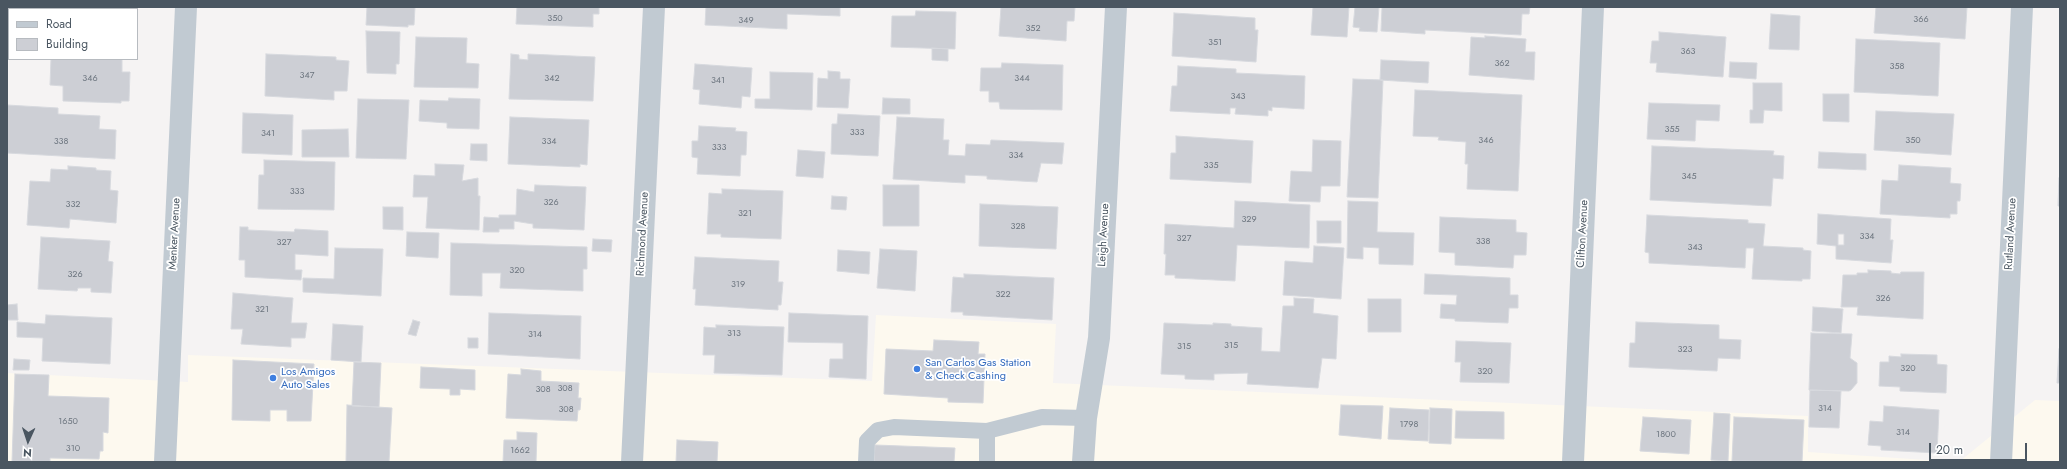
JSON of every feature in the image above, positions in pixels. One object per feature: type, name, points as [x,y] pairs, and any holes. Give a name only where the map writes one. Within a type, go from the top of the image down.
[{"type":"street","name":"Menker Avenue","points":[[165,462],[186,7]]},
{"type":"street","name":"Richmond Avenue","points":[[632,462],[654,7]]},
{"type":"street","name":"Leigh Avenue","points":[[1083,462],[1086,418],[1099,338],[1116,7]]},
{"type":"street","name":"Clifton Avenue","points":[[1573,462],[1593,7]]},
{"type":"street","name":"Rutland Avenue","points":[[2001,462],[2022,7]]},
{"type":"lane","points":[[866,462],[867,441],[878,430],[894,426],[988,431],[1042,417],[1086,418]]},
{"type":"lane","points":[[987,462],[988,431]]},
{"type":"shaded area","points":[[876,315],[1056,324],[1053,383],[1808,416],[1808,452],[1956,462],[7,462],[7,373],[188,382],[188,355],[872,381]]},
{"type":"shaded area","points":[[2035,400],[2060,401],[2060,462],[1959,462]]},
{"type":"building","points":[[7,7],[42,7],[8,8],[7,31]]},
{"type":"building","points":[[44,7],[124,7],[124,8]]},
{"type":"building","points":[[367,7],[415,7],[414,25],[408,25],[408,27],[366,25]]},
{"type":"building","points":[[517,7],[599,7],[599,14],[593,14],[593,27],[516,24]]},
{"type":"building","points":[[706,7],[840,7],[840,16],[787,14],[787,29],[705,25]]},
{"type":"building","points":[[1001,7],[1075,7],[1074,21],[1067,21],[1066,41],[999,36]]},
{"type":"building","points":[[1313,7],[1349,7],[1347,37],[1311,35]]},
{"type":"building","points":[[1355,7],[1379,7],[1377,32],[1359,31],[1360,28],[1353,27]]},
{"type":"building","points":[[1382,7],[1530,7],[1529,14],[1522,14],[1521,35],[1425,30],[1425,34],[1381,31]]},
{"type":"building","points":[[1876,7],[1967,7],[1965,39],[1874,33]]},
{"type":"building","points":[[916,11],[956,12],[955,49],[891,47],[892,16],[915,16]]},
{"type":"building","points":[[1174,13],[1255,18],[1255,30],[1258,30],[1256,62],[1172,56]]},
{"type":"building","points":[[1771,14],[1800,16],[1799,50],[1769,49]]},
{"type":"building","points":[[366,31],[400,32],[399,64],[396,64],[396,74],[367,73]]},
{"type":"building","points":[[1659,32],[1726,37],[1723,77],[1656,72],[1657,63],[1650,63],[1652,41],[1659,41]]},
{"type":"building","points":[[1485,36],[1526,39],[1525,52],[1535,52],[1534,80],[1469,75],[1471,37],[1485,38]]},
{"type":"building","points":[[416,37],[467,38],[466,63],[479,64],[478,88],[414,87]]},
{"type":"building","points":[[1856,39],[1940,43],[1938,96],[1854,92]]},
{"type":"building","points":[[932,48],[948,49],[948,61],[932,60]]},
{"type":"building","points":[[266,54],[336,57],[336,60],[349,61],[347,91],[334,91],[334,100],[265,96]]},
{"type":"building","points":[[511,54],[519,55],[519,59],[528,60],[528,54],[595,57],[593,101],[509,99]]},
{"type":"building","points":[[51,60],[122,60],[122,72],[130,72],[129,101],[121,101],[121,103],[63,101],[63,86],[50,85]]},
{"type":"building","points":[[1381,60],[1429,62],[1428,83],[1380,80]]},
{"type":"building","points":[[1730,62],[1757,63],[1756,79],[1729,77]]},
{"type":"building","points":[[1002,63],[1063,65],[1062,110],[1000,109],[999,102],[989,102],[989,91],[980,91],[981,68],[1001,68]]},
{"type":"building","points":[[695,64],[752,68],[750,97],[742,96],[741,108],[699,104],[700,90],[693,89]]},
{"type":"building","points":[[1178,66],[1236,69],[1236,73],[1305,76],[1304,109],[1272,107],[1272,111],[1268,110],[1268,116],[1235,114],[1236,108],[1230,108],[1230,114],[1170,111],[1172,86],[1177,86]]},
{"type":"building","points":[[828,71],[840,72],[840,79],[850,79],[848,108],[817,107],[818,78],[828,79]]},
{"type":"building","points":[[770,72],[813,73],[812,110],[755,108],[755,99],[770,99]]},
{"type":"building","points":[[1353,79],[1383,80],[1378,198],[1347,197]]},
{"type":"building","points":[[1753,83],[1782,83],[1782,111],[1764,110],[1763,123],[1750,123],[1750,110],[1753,110]]},
{"type":"building","points":[[1415,90],[1522,95],[1518,191],[1467,189],[1468,164],[1465,164],[1466,142],[1438,140],[1439,137],[1413,136]]},
{"type":"building","points":[[1823,94],[1849,94],[1849,122],[1823,121]]},
{"type":"building","points":[[449,98],[480,99],[479,129],[447,128],[447,123],[419,121],[420,100],[448,101]]},
{"type":"building","points":[[883,98],[910,99],[910,114],[882,114]]},
{"type":"building","points":[[358,99],[409,100],[406,159],[356,158]]},
{"type":"building","points":[[1649,103],[1720,105],[1719,121],[1696,120],[1695,141],[1647,139]]},
{"type":"building","points":[[7,105],[58,108],[58,114],[100,116],[99,129],[116,130],[115,159],[7,153]]},
{"type":"building","points":[[1876,111],[1954,114],[1951,155],[1874,150]]},
{"type":"building","points":[[243,113],[293,115],[292,155],[242,153]]},
{"type":"building","points":[[838,114],[880,116],[878,156],[831,154],[832,124],[837,124]]},
{"type":"building","points":[[510,117],[589,120],[587,165],[580,164],[580,167],[508,164]]},
{"type":"building","points":[[897,117],[944,119],[943,140],[949,140],[948,155],[965,156],[966,144],[990,145],[991,140],[1064,143],[1062,164],[1041,163],[1037,182],[987,179],[987,176],[965,175],[965,183],[893,179]]},
{"type":"building","points":[[699,126],[736,128],[735,131],[747,132],[746,155],[741,155],[740,176],[697,174],[698,158],[692,157],[692,141],[698,141]]},
{"type":"building","points":[[348,129],[349,157],[302,157],[302,130]]},
{"type":"building","points":[[1176,136],[1253,141],[1251,183],[1170,179],[1171,153],[1176,153]]},
{"type":"building","points":[[1313,140],[1341,141],[1340,186],[1321,186],[1320,202],[1289,201],[1291,171],[1312,172]]},
{"type":"building","points":[[471,144],[487,144],[487,161],[470,160]]},
{"type":"building","points":[[1652,146],[1774,151],[1773,155],[1784,156],[1783,179],[1773,178],[1771,206],[1650,200]]},
{"type":"building","points":[[798,150],[825,152],[823,178],[796,176]]},
{"type":"building","points":[[1819,152],[1866,154],[1866,170],[1818,168]]},
{"type":"building","points":[[264,160],[335,162],[334,210],[258,209],[259,175],[264,175]]},
{"type":"building","points":[[435,164],[464,165],[462,181],[478,178],[478,196],[480,196],[479,230],[426,228],[428,197],[413,197],[414,175],[435,176]]},
{"type":"building","points":[[1899,165],[1951,168],[1950,183],[1961,184],[1960,201],[1957,201],[1957,214],[1950,214],[1950,218],[1880,214],[1882,180],[1898,181]]},
{"type":"building","points":[[68,166],[96,168],[96,170],[111,171],[110,190],[118,191],[116,223],[70,219],[69,228],[27,225],[30,181],[50,182],[51,169],[68,170]]},
{"type":"building","points":[[2059,178],[2060,206],[2058,206]]},
{"type":"building","points":[[535,185],[586,187],[584,230],[533,228],[533,224],[514,221],[514,229],[499,229],[499,232],[483,232],[484,217],[499,218],[499,215],[516,215],[517,189],[534,192]]},
{"type":"building","points":[[883,185],[919,185],[919,226],[883,226]]},
{"type":"building","points":[[722,189],[783,191],[781,239],[721,237],[721,234],[707,234],[709,193],[722,194]]},
{"type":"building","points":[[832,196],[847,197],[846,210],[831,209]]},
{"type":"building","points":[[1235,201],[1310,205],[1309,248],[1237,245],[1235,281],[1175,278],[1175,275],[1165,275],[1165,224],[1234,228]]},
{"type":"building","points":[[1348,201],[1378,202],[1377,232],[1414,233],[1413,265],[1379,264],[1379,248],[1363,247],[1363,259],[1347,258]]},
{"type":"building","points":[[980,204],[1058,207],[1056,249],[979,246]]},
{"type":"building","points":[[383,207],[403,207],[403,230],[383,229]]},
{"type":"building","points":[[1818,214],[1891,219],[1890,240],[1893,240],[1891,263],[1836,259],[1836,246],[1817,244]],"holes":[[[1838,234],[1844,234],[1844,245],[1838,245]]]},
{"type":"building","points":[[1647,215],[1748,220],[1748,223],[1765,224],[1763,246],[1803,248],[1803,250],[1811,251],[1810,279],[1802,279],[1802,281],[1752,279],[1754,248],[1746,248],[1745,268],[1649,263],[1649,253],[1645,252]]},
{"type":"building","points":[[1440,217],[1516,220],[1516,232],[1527,233],[1526,255],[1514,255],[1513,268],[1455,265],[1455,253],[1439,252]]},
{"type":"building","points":[[1317,221],[1341,221],[1341,243],[1317,243]]},
{"type":"building","points":[[240,227],[248,227],[248,230],[294,232],[295,229],[328,231],[328,256],[295,254],[295,270],[302,270],[301,280],[245,277],[245,260],[239,260]]},
{"type":"building","points":[[407,232],[439,233],[438,258],[406,256]]},
{"type":"building","points":[[41,237],[110,241],[108,261],[113,262],[111,293],[91,292],[91,288],[78,288],[77,291],[38,289]]},
{"type":"building","points":[[593,239],[612,240],[611,252],[592,251]]},
{"type":"building","points":[[451,243],[587,247],[587,269],[583,269],[583,291],[500,288],[501,273],[482,273],[482,296],[450,295]]},
{"type":"building","points":[[1314,246],[1344,248],[1341,299],[1283,295],[1285,261],[1313,263]]},
{"type":"building","points":[[335,248],[383,249],[381,296],[303,292],[303,278],[334,279]]},
{"type":"building","points":[[880,249],[917,251],[915,291],[877,288]]},
{"type":"building","points":[[838,250],[870,252],[869,274],[837,271]]},
{"type":"building","points":[[695,257],[779,261],[778,282],[783,282],[781,305],[778,305],[778,310],[695,305],[696,289],[693,289]]},
{"type":"building","points":[[1868,270],[1891,271],[1891,273],[1900,274],[1901,272],[1924,272],[1923,319],[1857,315],[1858,307],[1841,307],[1843,275],[1868,273]]},
{"type":"building","points":[[964,274],[1054,278],[1052,320],[963,315],[963,312],[951,312],[953,277],[964,278]]},
{"type":"building","points":[[1425,274],[1510,278],[1510,295],[1518,295],[1518,308],[1509,308],[1508,323],[1455,321],[1455,319],[1440,318],[1441,304],[1456,305],[1457,295],[1424,294]]},
{"type":"building","points":[[233,293],[293,298],[291,323],[307,323],[305,338],[291,338],[291,347],[241,344],[243,329],[231,329]]},
{"type":"building","points":[[1294,298],[1314,299],[1313,313],[1338,316],[1336,359],[1322,358],[1318,388],[1247,384],[1248,373],[1214,374],[1214,380],[1185,379],[1185,375],[1161,374],[1164,323],[1213,325],[1213,323],[1262,328],[1261,351],[1280,352],[1283,306],[1294,306]]},
{"type":"building","points":[[1368,299],[1401,299],[1401,332],[1368,332]]},
{"type":"building","points":[[17,304],[18,320],[7,320],[7,305]]},
{"type":"building","points":[[1813,307],[1843,309],[1841,333],[1812,331]]},
{"type":"building","points":[[489,313],[581,316],[580,359],[488,354]]},
{"type":"building","points":[[789,313],[868,316],[866,379],[829,377],[830,359],[843,359],[843,343],[788,342]]},
{"type":"building","points":[[46,315],[112,318],[110,364],[42,361],[43,338],[17,337],[17,322],[45,324]]},
{"type":"building","points":[[413,320],[420,322],[416,336],[408,334]]},
{"type":"building","points":[[1636,322],[1719,325],[1719,339],[1741,340],[1740,359],[1718,358],[1717,371],[1629,367],[1630,343],[1635,343]]},
{"type":"building","points":[[333,324],[363,326],[361,362],[331,360]]},
{"type":"building","points":[[716,325],[784,327],[782,375],[714,373],[715,355],[703,355],[704,327],[716,328]]},
{"type":"building","points":[[1811,333],[1852,334],[1850,358],[1857,363],[1857,383],[1851,390],[1809,390]]},
{"type":"building","points":[[468,338],[478,338],[478,348],[468,348]]},
{"type":"building","points":[[934,340],[979,342],[978,354],[985,354],[983,403],[948,402],[948,398],[884,394],[886,349],[933,351]]},
{"type":"building","points":[[1456,341],[1511,343],[1509,383],[1460,382],[1461,362],[1455,362]]},
{"type":"building","points":[[2059,349],[2060,383],[2057,383]]},
{"type":"building","points":[[1901,354],[1937,355],[1937,364],[1947,365],[1946,393],[1900,391],[1900,387],[1879,386],[1880,362],[1889,362],[1889,356],[1901,357]]},
{"type":"building","points":[[14,359],[30,360],[29,370],[13,370]]},
{"type":"building","name":"Los Amigos Auto Sales","points":[[233,360],[314,364],[311,421],[287,421],[287,410],[270,410],[270,421],[232,420]]},
{"type":"building","points":[[354,362],[381,363],[379,407],[352,406]]},
{"type":"building","points":[[421,367],[475,370],[475,390],[460,389],[460,395],[450,395],[450,389],[420,388]]},
{"type":"building","points":[[521,369],[541,371],[541,381],[579,383],[578,398],[581,398],[577,421],[506,418],[508,374],[521,375]]},
{"type":"building","points":[[15,374],[49,375],[48,396],[109,398],[108,433],[103,432],[103,451],[100,451],[99,459],[50,458],[50,462],[12,462]]},
{"type":"building","points":[[1810,390],[1841,391],[1839,428],[1809,427]]},
{"type":"building","points":[[347,405],[392,408],[389,462],[346,462]]},
{"type":"building","points":[[1341,405],[1383,406],[1381,439],[1339,435]]},
{"type":"building","points":[[1884,406],[1939,410],[1937,453],[1881,450],[1881,446],[1868,445],[1870,421],[1883,422]]},
{"type":"building","points":[[1390,408],[1429,410],[1428,441],[1388,439]]},
{"type":"building","points":[[1430,408],[1452,409],[1451,444],[1429,443]]},
{"type":"building","points":[[1456,411],[1504,412],[1504,439],[1455,438]]},
{"type":"building","points":[[1714,413],[1730,414],[1728,461],[1711,460]]},
{"type":"building","points":[[1643,417],[1691,420],[1689,454],[1640,451]]},
{"type":"building","points":[[1734,417],[1804,420],[1802,462],[1732,461]]},
{"type":"building","points":[[517,432],[537,433],[536,462],[503,462],[504,440],[517,440]]},
{"type":"building","points":[[677,440],[718,442],[717,462],[676,462]]},
{"type":"building","points":[[875,445],[955,448],[954,462],[874,462]]},
{"type":"place","name":"San Carlos Gas Station & Check Cashing","points":[[917,369]]},
{"type":"place","name":"Los Amigos Auto Sales","points":[[273,378]]}]
